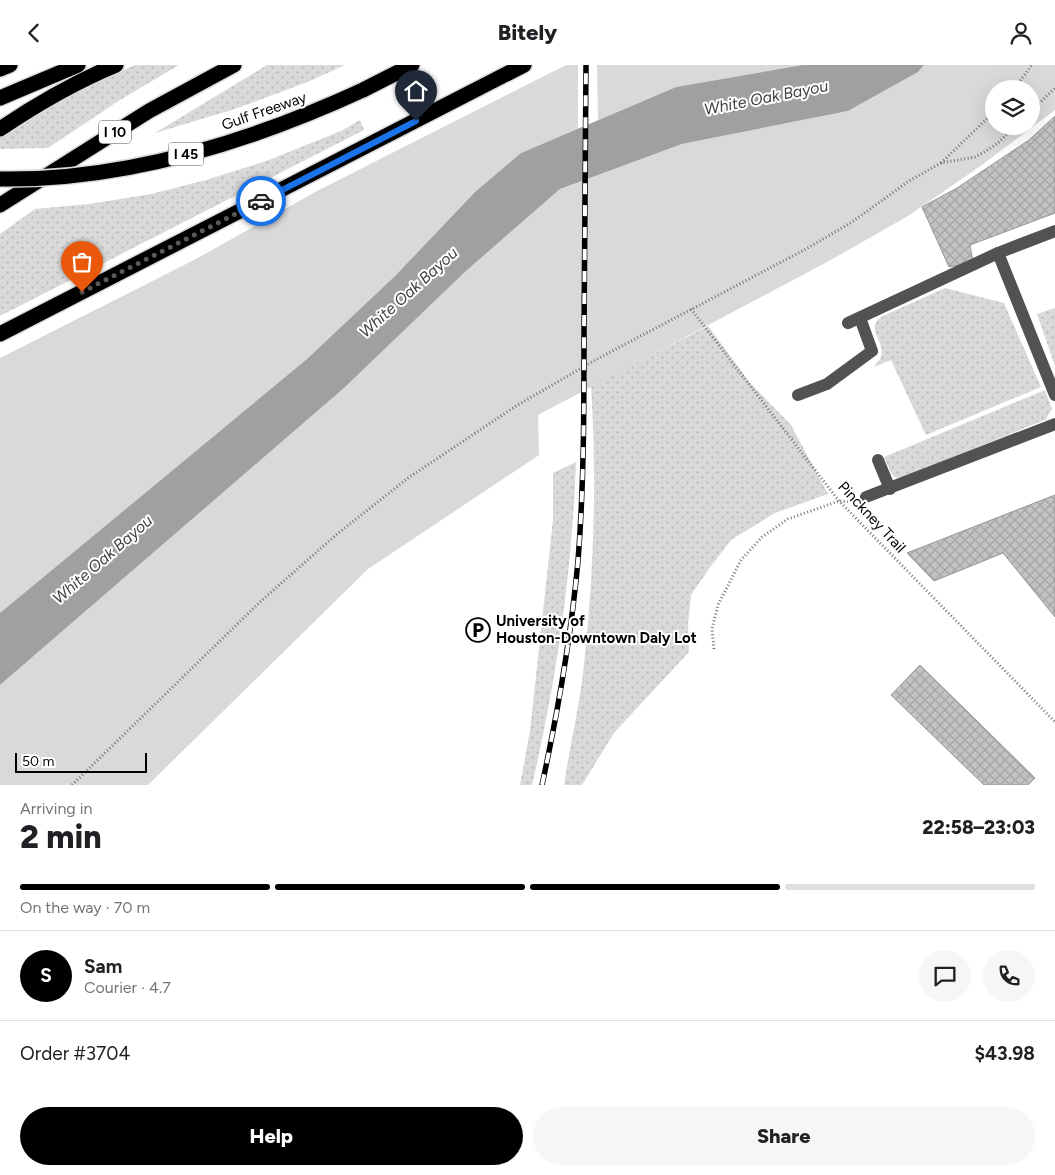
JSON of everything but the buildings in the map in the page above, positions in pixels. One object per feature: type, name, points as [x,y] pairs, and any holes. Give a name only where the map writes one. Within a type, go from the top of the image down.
[{"type":"highway","points":[[0,69],[10,65]]},
{"type":"highway","points":[[0,98],[78,65]]},
{"type":"highway","points":[[0,129],[61,91],[116,65]]},
{"type":"highway","name":"I 10","points":[[0,205],[149,111],[234,65]]},
{"type":"highway","name":"Gulf Freeway","points":[[0,179],[58,177],[99,172],[152,163],[240,139],[295,119],[363,90],[412,65]]},
{"type":"highway","points":[[0,334],[524,65]]},
{"type":"highway","points":[[0,342],[65,301]]},
{"type":"street","points":[[848,323],[998,253],[1055,231]]},
{"type":"street","points":[[998,253],[1053,389]]},
{"type":"street","points":[[798,395],[827,384],[872,351],[860,318]]},
{"type":"street","points":[[866,497],[1055,424]]},
{"type":"street","points":[[878,460],[890,489]]},
{"type":"path","points":[[1021,80],[1032,65]]},
{"type":"path","points":[[1040,102],[1055,88]]},
{"type":"path","points":[[72,785],[261,601],[336,535],[408,478],[516,406],[597,359],[806,249],[852,222],[909,181],[941,163],[985,121]]},
{"type":"path","points":[[941,163],[975,157],[998,143],[1006,135]]},
{"type":"path","name":"Pinckney Trail","points":[[691,309],[839,501],[1055,722]]},
{"type":"path","points":[[714,649],[712,629],[718,605],[741,559],[762,537],[788,519],[839,501],[854,502],[866,497]]},
{"type":"shaded area","points":[[135,65],[179,65],[120,100],[48,148],[0,149],[0,136],[58,100]]},
{"type":"shaded area","points":[[267,65],[345,65],[310,81],[235,109],[155,133]]},
{"type":"shaded area","points":[[566,65],[578,65],[578,129],[521,153],[475,192],[396,275],[307,359],[0,613],[0,358],[196,259],[317,191]]},
{"type":"shaded area","points":[[597,65],[802,65],[676,87],[598,120]]},
{"type":"shaded area","points":[[924,65],[1055,65],[1055,110],[1040,121],[1040,80],[985,80],[985,135],[1022,135],[908,216],[829,261],[538,415],[539,455],[368,569],[148,785],[0,785],[0,685],[344,388],[466,271],[560,189],[682,144],[848,111],[918,72]]},
{"type":"shaded area","points":[[360,120],[364,130],[0,316],[0,234],[35,209],[89,204],[151,194],[206,180],[269,160],[341,131]]},
{"type":"shaded area","points":[[945,288],[1004,303],[1041,387],[926,435],[891,360],[874,367],[882,351],[875,325],[883,316]]},
{"type":"shaded area","points":[[1055,308],[1055,366],[1037,314]]},
{"type":"shaded area","points":[[708,326],[751,384],[791,425],[828,494],[775,513],[731,540],[691,595],[688,624],[689,652],[614,733],[582,785],[564,785],[582,679],[590,595],[594,525],[591,386]]},
{"type":"shaded area","points":[[1045,390],[1052,409],[1047,419],[903,477],[896,478],[891,473],[884,457]]},
{"type":"shaded area","points":[[576,462],[571,544],[556,665],[532,785],[520,785],[530,731],[553,520],[553,473]]},
{"type":"water","name":"White Oak Bayou","points":[[802,65],[924,65],[918,72],[848,111],[682,144],[560,189],[466,271],[344,388],[0,685],[0,613],[307,359],[396,275],[475,192],[521,153],[676,87]]},
{"type":"railway","points":[[542,785],[568,646],[580,533],[584,419],[586,65]]},
{"type":"way so far","points":[[82,292],[261,201]]},
{"type":"place","name":"University of Houston-Downtown Daly Lot","points":[[478,630]]},
{"type":"route","points":[[261,201],[416,121]]}]
